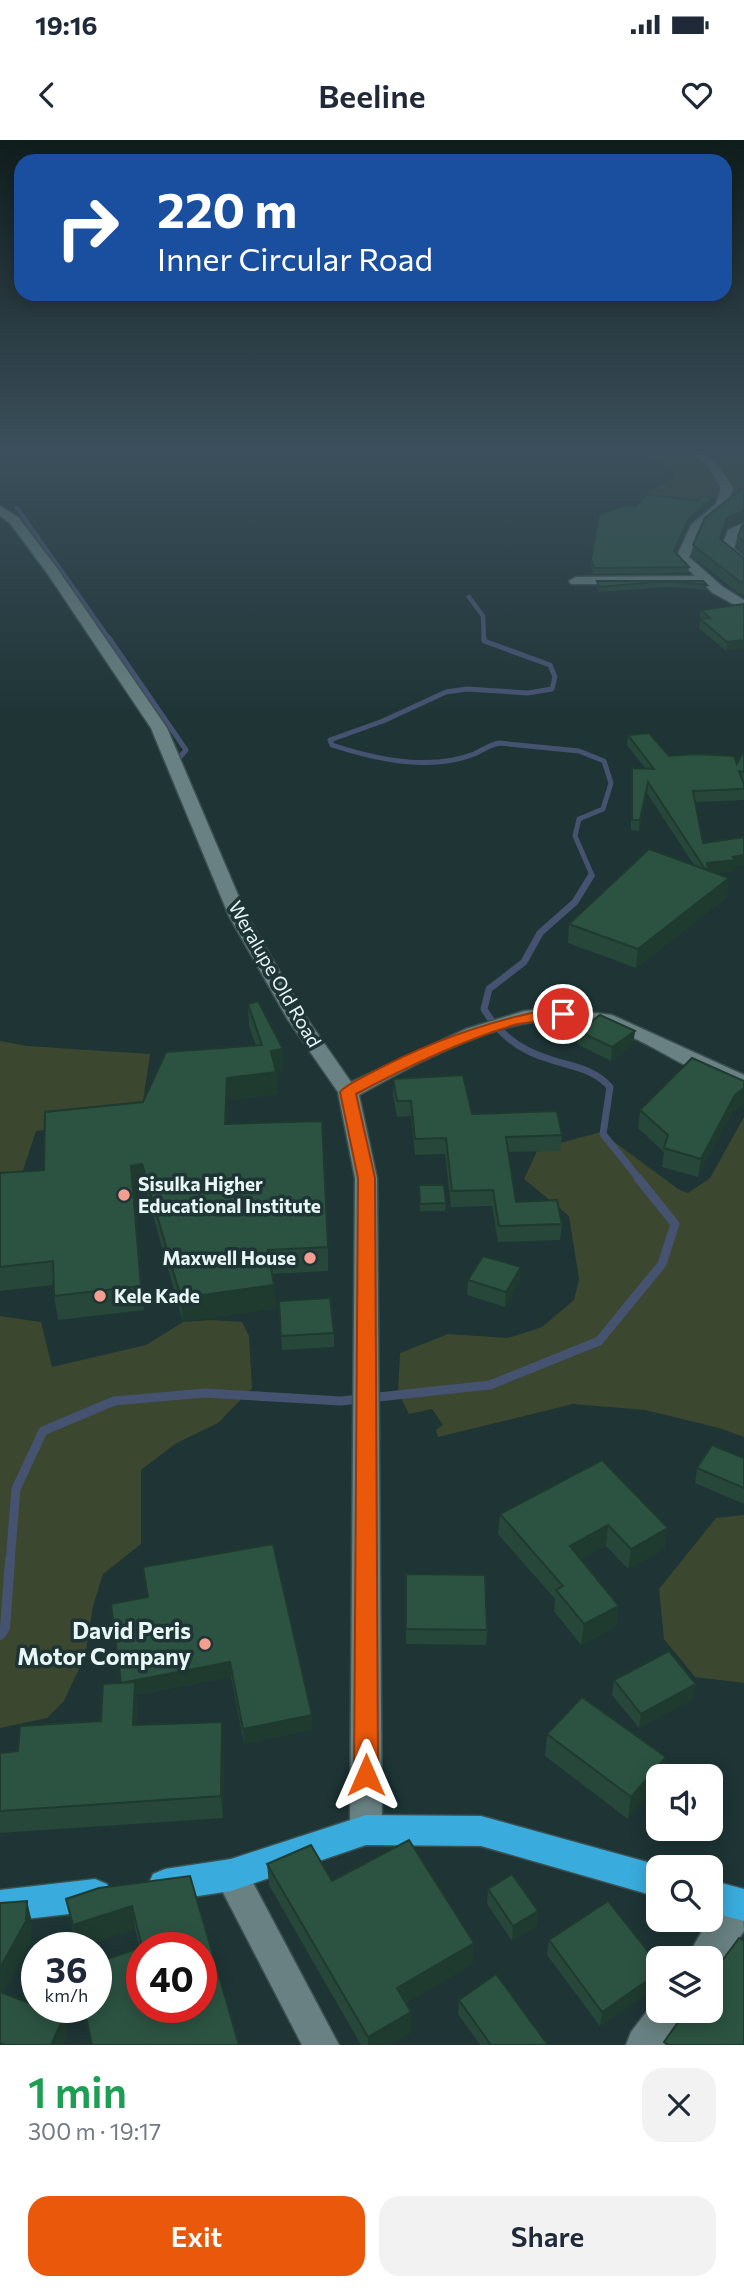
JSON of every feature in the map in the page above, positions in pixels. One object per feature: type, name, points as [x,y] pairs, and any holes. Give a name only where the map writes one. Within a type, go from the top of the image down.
[{"type":"highway","points":[[0,1906],[231,1875],[366,1830],[481,1831],[646,1878]]},
{"type":"street","name":"Weralupe Old Road","points":[[29,540],[159,728],[239,916],[298,1020],[348,1092],[366,1178],[366,1830]]},
{"type":"street","points":[[690,540],[682,558],[744,606]]},
{"type":"street","points":[[730,540],[727,549],[744,564]]},
{"type":"street","points":[[576,581],[707,580]]},
{"type":"street","points":[[348,1092],[389,1069],[492,1028],[546,1014],[581,1014],[605,1019],[744,1083]]},
{"type":"street","points":[[231,1875],[321,2045]]},
{"type":"street","points":[[711,1946],[732,1902]]},
{"type":"street","points":[[645,2045],[660,2023]]},
{"type":"green space","points":[[0,1041],[27,1046],[150,1054],[141,1116],[36,1131],[18,1186],[0,1189]]},
{"type":"green space","points":[[744,1117],[744,1437],[719,1428],[645,1410],[573,1404],[438,1437],[436,1430],[443,1425],[432,1409],[409,1414],[398,1392],[400,1353],[448,1334],[508,1338],[542,1327],[574,1300],[579,1279],[569,1216],[524,1179],[538,1149],[601,1132],[678,1189],[688,1193],[710,1178]]},
{"type":"green space","points":[[0,1316],[41,1322],[52,1367],[146,1345],[183,1322],[242,1322],[249,1336],[252,1388],[218,1423],[175,1444],[141,1470],[141,1544],[103,1574],[93,1606],[85,1656],[64,1701],[47,1718],[0,1728]]},
{"type":"green space","points":[[744,1515],[744,1683],[695,1677],[664,1639],[659,1589],[716,1518]]},
{"type":"building","points":[[594,540],[679,540],[674,551],[689,567],[594,568],[591,559]]},
{"type":"building","points":[[695,540],[721,540],[744,558],[744,582],[740,582],[693,545]]},
{"type":"building","points":[[597,581],[668,581],[599,587]]},
{"type":"building","points":[[668,581],[703,581],[707,585]]},
{"type":"building","points":[[744,604],[744,640],[727,642],[700,619],[710,618],[701,610]]},
{"type":"building","points":[[649,733],[669,756],[734,756],[737,764],[744,750],[744,772],[739,771],[744,789],[693,791],[703,843],[744,837],[744,855],[733,857],[736,860],[707,863],[708,870],[705,869],[648,782],[640,820],[632,820],[632,768],[654,769],[628,735]]},
{"type":"building","points":[[649,849],[729,878],[638,949],[569,924]]},
{"type":"building","name":"Sisulka Higher Educational Institute","points":[[258,1001],[283,1049],[271,1051],[276,1072],[227,1078],[225,1124],[322,1121],[328,1247],[268,1250],[274,1285],[181,1298],[142,1164],[131,1166],[141,1286],[54,1296],[53,1261],[0,1267],[0,1173],[44,1170],[45,1112],[143,1102],[166,1052],[262,1045],[248,1004]]},
{"type":"building","points":[[600,1015],[635,1031],[612,1047],[578,1031]]},
{"type":"building","points":[[692,1058],[744,1081],[744,1088],[735,1095],[701,1159],[664,1148],[668,1135],[640,1110]]},
{"type":"building","points":[[463,1075],[472,1114],[557,1111],[562,1135],[506,1137],[516,1202],[557,1200],[562,1224],[499,1226],[493,1190],[452,1191],[446,1138],[415,1139],[411,1101],[397,1101],[393,1079]]},
{"type":"building","points":[[419,1185],[444,1185],[446,1203],[420,1204]]},
{"type":"building","points":[[483,1256],[521,1267],[506,1292],[468,1280]]},
{"type":"building","points":[[330,1298],[334,1333],[281,1336],[279,1301]]},
{"type":"building","points":[[712,1445],[744,1458],[744,1488],[697,1468]]},
{"type":"building","points":[[602,1460],[668,1528],[631,1549],[608,1525],[570,1546],[619,1606],[584,1624],[556,1590],[563,1586],[500,1514]]},
{"type":"building","name":"David Peris Motor Company","points":[[273,1544],[312,1715],[243,1729],[230,1662],[121,1683],[111,1604],[148,1597],[143,1567]]},
{"type":"building","points":[[406,1574],[485,1575],[487,1630],[406,1629]]},
{"type":"building","points":[[669,1651],[696,1684],[641,1714],[614,1680]]},
{"type":"building","points":[[135,1682],[133,1725],[222,1722],[221,1796],[0,1811],[0,1753],[18,1751],[20,1726],[101,1721],[103,1684]]},
{"type":"building","points":[[582,1697],[666,1757],[660,1764],[646,1764],[646,1780],[631,1797],[547,1734]]},
{"type":"building","points":[[409,1840],[474,1943],[397,1988],[411,2012],[368,2037],[267,1864],[311,1845],[332,1881]]},
{"type":"building","points":[[512,1874],[538,1911],[513,1926],[488,1889]]},
{"type":"building","points":[[190,1876],[206,1932],[138,1932],[132,1906],[73,1925],[66,1899],[99,1888]]},
{"type":"building","points":[[27,1901],[26,1921],[0,1968],[0,1903]]},
{"type":"building","points":[[608,1901],[646,1949],[646,1981],[602,2012],[549,1940]]},
{"type":"building","points":[[739,1938],[744,1941],[744,2045],[668,2045],[664,2042],[677,2023],[723,2023],[723,1960]]},
{"type":"building","points":[[126,1953],[126,2023],[217,2023],[217,1969],[239,2045],[92,2045],[87,2023],[112,2023],[112,1957]]},
{"type":"building","points":[[496,1974],[548,2045],[491,2045],[459,2000]]},
{"type":"building","points":[[0,1992],[21,2000],[21,2023],[61,2023],[51,2045],[0,2043]]},
{"type":"waterway","points":[[39,540],[110,640]]},
{"type":"waterway","points":[[469,597],[483,616],[484,640]]},
{"type":"waterway","points":[[109,638],[186,750],[179,758]]},
{"type":"waterway","points":[[484,640],[550,665],[555,677],[552,689],[528,693],[467,689],[446,692],[383,721],[330,740],[332,745],[366,755],[403,761],[440,762],[457,759],[499,743],[579,751],[604,761],[611,783],[603,809],[579,819],[575,836],[592,875],[590,878]]},
{"type":"waterway","points":[[591,876],[575,902],[540,933],[524,962],[489,989],[484,1009],[497,1027],[522,1047],[541,1057],[590,1072],[610,1087],[603,1134],[640,1180]]},
{"type":"waterway","points":[[10,1562],[16,1489],[43,1431],[114,1401],[205,1393],[341,1401],[490,1385],[599,1341],[662,1264],[675,1224],[638,1178]]},
{"type":"waterway","points":[[0,1635],[5,1628],[10,1560]]},
{"type":"place","name":"Sisulka Higher Educational Institute","points":[[124,1195]]},
{"type":"place","name":"Maxwell House","points":[[310,1258]]},
{"type":"place","name":"Kele Kade","points":[[100,1296]]},
{"type":"place","name":"David Peris Motor Company","points":[[205,1644]]},
{"type":"route","points":[[366,1775],[365,1415],[368,1229],[366,1178],[348,1092],[389,1069],[485,1030],[546,1014],[563,1014]]}]
